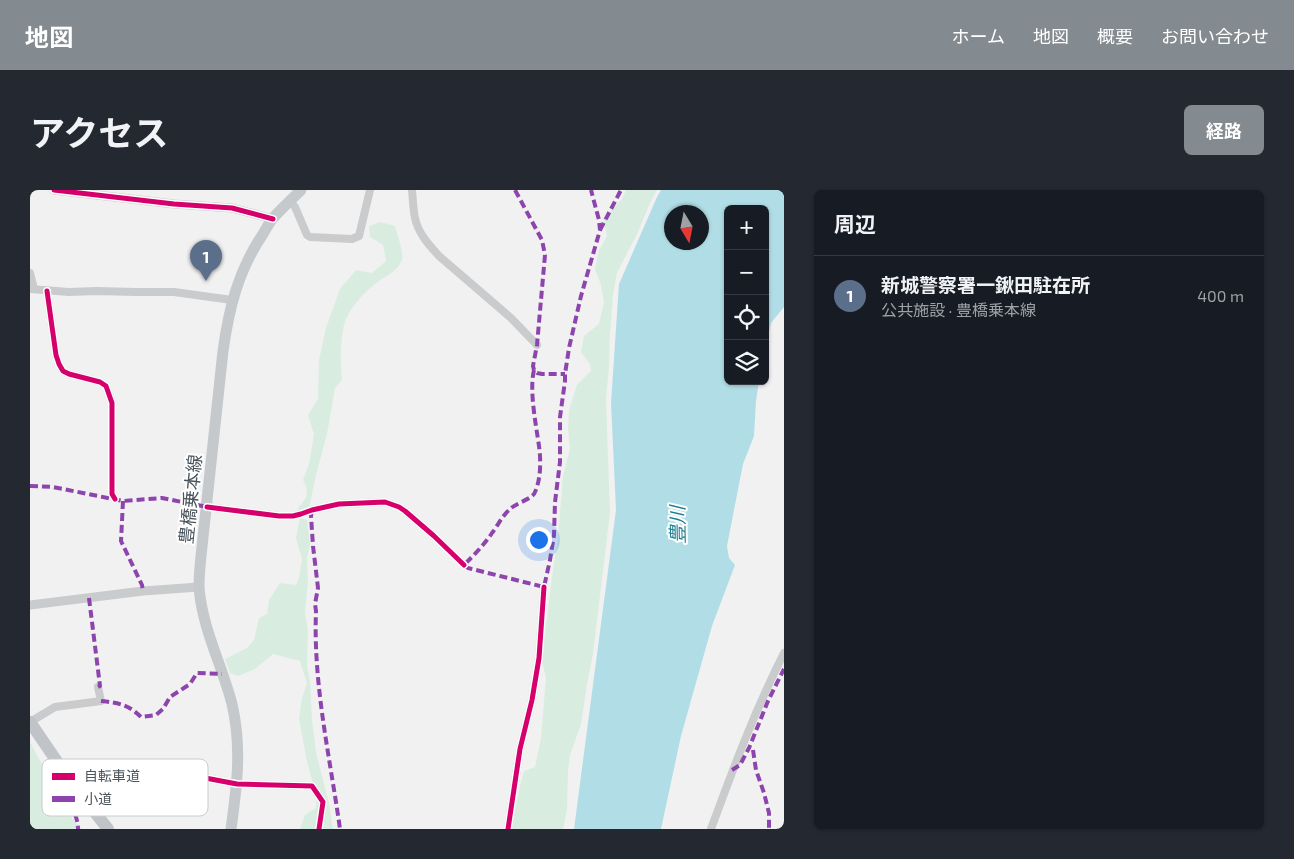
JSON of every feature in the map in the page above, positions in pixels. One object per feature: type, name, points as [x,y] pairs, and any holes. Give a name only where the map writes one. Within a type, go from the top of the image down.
[{"type":"highway","points":[[30,722],[55,759]]},
{"type":"highway","points":[[98,816],[108,829]]},
{"type":"main road","name":"豊橋乗本線","points":[[231,829],[237,784],[238,755],[236,731],[231,703],[206,625],[199,587],[223,351],[232,300],[241,273],[253,248],[273,218],[301,190]]},
{"type":"street","points":[[54,190],[174,204],[232,208],[273,218]]},
{"type":"street","points":[[290,201],[295,207],[307,235],[310,237],[352,239],[359,236],[370,190]]},
{"type":"street","points":[[412,190],[415,220],[428,244],[438,256],[511,318],[537,344]]},
{"type":"street","points":[[30,273],[32,289],[69,292],[96,290],[174,292],[232,300]]},
{"type":"street","points":[[47,291],[56,355],[63,371],[100,382],[106,386],[110,394],[112,402],[112,494],[115,499]]},
{"type":"street","points":[[207,507],[293,516],[339,504],[385,502],[405,511],[464,565]]},
{"type":"street","points":[[30,605],[143,591],[199,587]]},
{"type":"street","points":[[508,829],[520,749],[532,700],[539,658],[544,587]]},
{"type":"street","points":[[711,829],[745,737],[784,653]]},
{"type":"street","points":[[30,722],[55,707],[101,701],[98,687]]},
{"type":"street","points":[[208,779],[237,784],[312,786],[323,802],[320,829]]},
{"type":"green space","points":[[626,190],[657,190],[617,273],[613,295],[606,399],[610,512],[593,654],[581,724],[570,755],[567,809],[563,829],[511,829],[524,771],[535,767],[541,738],[546,678],[542,661],[558,537],[563,476],[570,449],[569,410],[577,385],[591,371],[590,364],[581,352],[584,336],[599,324],[604,302],[601,285],[595,269],[599,250],[607,236],[603,219],[622,199]]},
{"type":"green space","points":[[380,222],[395,226],[402,260],[394,271],[376,283],[363,295],[346,319],[341,349],[342,380],[335,388],[327,434],[309,508],[299,511],[298,508],[304,502],[307,492],[303,480],[309,464],[314,434],[308,415],[318,399],[319,360],[326,328],[340,289],[356,270],[372,273],[386,261],[383,245],[370,237],[369,226]]},
{"type":"green space","points":[[300,518],[307,520],[310,545],[307,558],[308,581],[305,613],[308,630],[307,665],[312,720],[316,752],[333,829],[300,829],[305,815],[316,808],[317,797],[307,762],[299,719],[302,698],[307,683],[300,661],[273,654],[255,669],[238,676],[230,673],[225,659],[247,648],[254,640],[259,618],[267,614],[269,600],[280,583],[296,585],[302,559],[296,538]]},
{"type":"green space","points":[[30,742],[42,764],[42,816],[71,816],[82,829],[30,829]]},
{"type":"water","name":"豊川","points":[[661,190],[784,190],[784,307],[771,323],[769,332],[769,205],[724,205],[724,385],[758,385],[754,436],[743,464],[727,546],[729,558],[735,565],[712,626],[681,736],[661,829],[574,829],[616,510],[611,403],[619,284]]},
{"type":"marked path","points":[[515,190],[542,240],[545,255],[534,370],[542,374],[565,374]]},
{"type":"marked path","points":[[534,370],[532,387],[540,457],[537,487],[531,497],[507,511],[486,542],[464,565],[468,568],[544,587],[554,535],[555,502],[560,462],[560,417],[569,348],[581,296],[600,230],[591,190]]},
{"type":"marked path","points":[[600,230],[621,190]]},
{"type":"marked path","points":[[30,486],[53,487],[123,501],[162,498],[207,507]]},
{"type":"marked path","points":[[123,501],[121,541],[142,585],[143,591]]},
{"type":"marked path","points":[[312,510],[313,546],[318,588],[315,604],[317,666],[323,721],[340,829]]},
{"type":"marked path","points":[[89,598],[100,686],[98,687]]},
{"type":"marked path","points":[[732,770],[740,765],[749,748],[768,701],[784,669]]},
{"type":"marked path","points":[[101,701],[122,705],[132,709],[141,717],[156,715],[163,709],[170,697],[190,684],[197,673],[222,674]]},
{"type":"marked path","points":[[753,750],[756,770],[769,813],[769,829]]},
{"type":"marked path","points":[[76,816],[78,829]]},
{"type":"cycle path","points":[[54,190],[174,204],[232,208],[273,219]]},
{"type":"cycle path","points":[[47,291],[56,355],[63,371],[100,382],[106,386],[112,403],[112,494],[115,499]]},
{"type":"cycle path","points":[[207,507],[293,516],[339,504],[385,502],[405,511],[464,565]]},
{"type":"cycle path","points":[[508,829],[520,749],[532,700],[539,658],[544,587]]},
{"type":"cycle path","points":[[208,779],[237,784],[312,786],[323,802],[319,829]]},
{"type":"place","name":"新城警察署一鍬田駐在所","points":[[206,281]]}]
